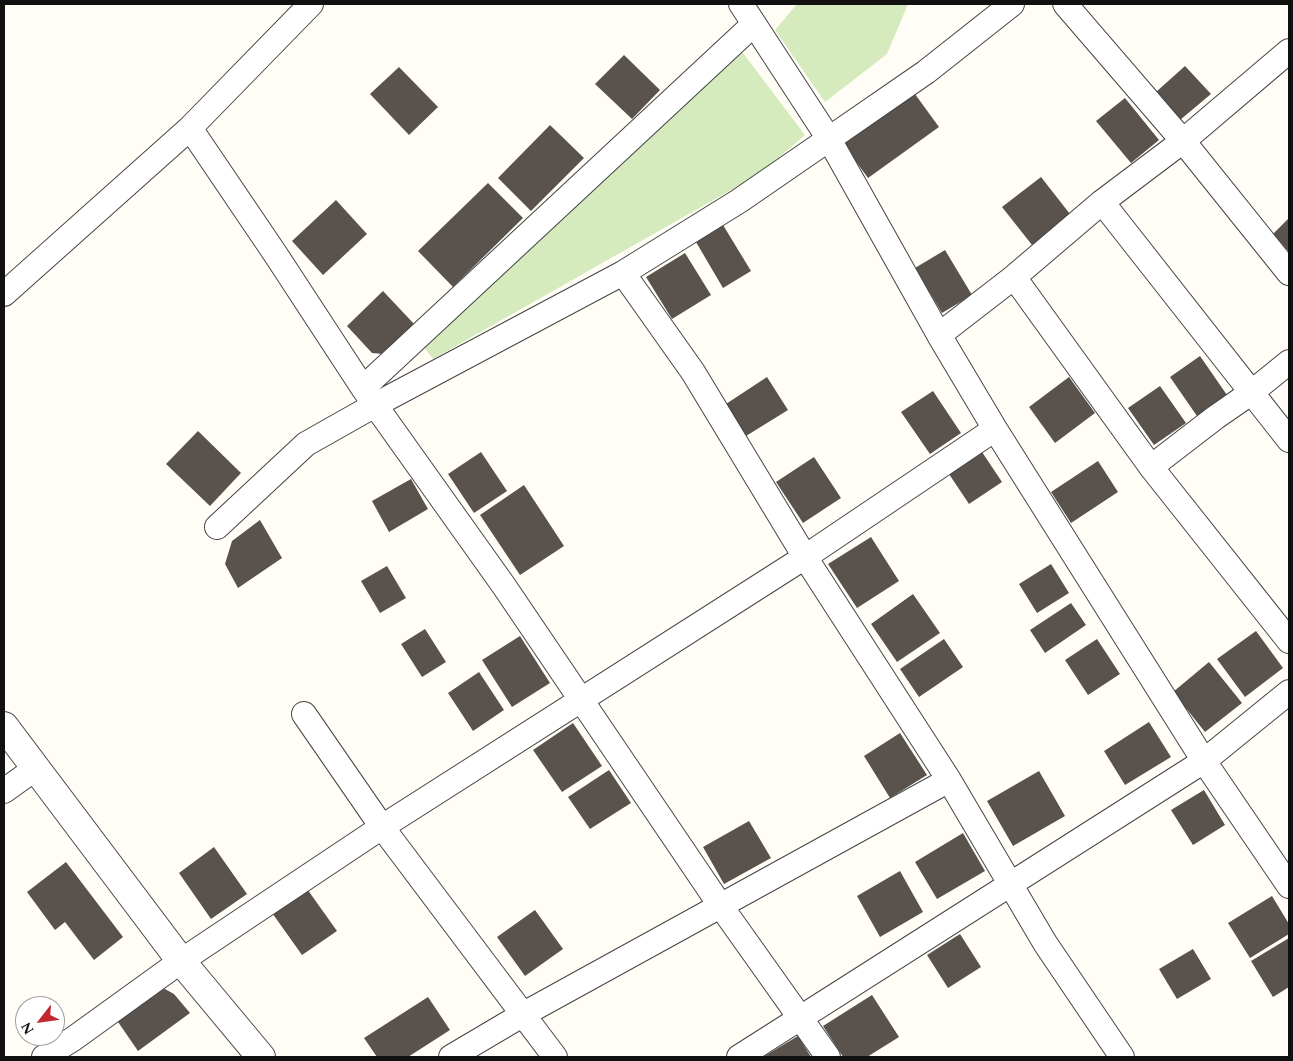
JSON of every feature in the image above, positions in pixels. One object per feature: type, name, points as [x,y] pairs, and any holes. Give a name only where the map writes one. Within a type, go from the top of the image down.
[{"type":"street","points":[[4,294],[190,128],[311,4]]},
{"type":"street","points":[[741,4],[829,139],[939,335],[995,429],[1204,761],[1289,886]]},
{"type":"street","points":[[369,397],[623,273],[739,200],[926,72],[1012,4]]},
{"type":"street","points":[[1065,4],[1183,141],[1289,273]]},
{"type":"street","points":[[217,527],[306,444],[369,397],[754,24]]},
{"type":"street","points":[[939,335],[1014,277],[1102,202],[1183,141],[1289,51]]},
{"type":"street","points":[[190,128],[369,397],[504,586],[720,905],[828,1057]]},
{"type":"street","points":[[1102,202],[1289,440]]},
{"type":"street","points":[[623,273],[693,372],[804,557],[949,780],[1046,943],[1122,1057]]},
{"type":"street","points":[[1014,277],[1151,466],[1289,641]]},
{"type":"street","points":[[1151,466],[1252,392],[1289,362]]},
{"type":"street","points":[[44,1057],[73,1039],[181,960],[382,827],[804,557],[995,429]]},
{"type":"street","points":[[739,1057],[1204,761],[1289,692]]},
{"type":"street","points":[[304,714],[382,827],[555,1057]]},
{"type":"street","points":[[4,726],[181,960],[261,1057]]},
{"type":"street","points":[[4,791],[36,768]]},
{"type":"street","points":[[451,1057],[522,1014],[949,780]]},
{"type":"green space","points":[[797,4],[908,4],[887,54],[825,102],[775,30]]},
{"type":"green space","points":[[740,49],[805,135],[761,173],[433,359],[424,347]]},
{"type":"building","points":[[624,55],[660,90],[632,119],[595,84]]},
{"type":"building","points":[[1185,66],[1211,94],[1180,120],[1156,92]]},
{"type":"building","points":[[399,67],[438,107],[409,135],[370,94]]},
{"type":"building","points":[[912,90],[939,127],[868,178],[841,141]]},
{"type":"building","points":[[1125,98],[1159,140],[1131,163],[1096,121]]},
{"type":"building","points":[[550,125],[584,158],[531,211],[498,178]]},
{"type":"building","points":[[1041,177],[1070,214],[1032,245],[1002,207]]},
{"type":"building","points":[[488,183],[523,218],[453,287],[418,251]]},
{"type":"building","points":[[336,200],[367,234],[323,275],[292,241]]},
{"type":"building","points":[[1289,218],[1289,252],[1273,234]]},
{"type":"building","points":[[723,225],[751,271],[723,288],[696,242]]},
{"type":"building","points":[[945,250],[972,295],[942,313],[915,268]]},
{"type":"building","points":[[685,253],[711,295],[672,319],[646,277]]},
{"type":"building","points":[[383,291],[415,325],[383,354],[372,353],[347,326]]},
{"type":"building","points":[[1200,356],[1227,395],[1197,416],[1170,377]]},
{"type":"building","points":[[767,377],[788,410],[746,436],[726,404]]},
{"type":"building","points":[[1069,377],[1095,413],[1055,443],[1029,407]]},
{"type":"building","points":[[1160,386],[1186,423],[1154,445],[1128,408]]},
{"type":"building","points":[[933,391],[961,433],[930,454],[901,412]]},
{"type":"building","points":[[198,431],[241,473],[210,506],[166,464]]},
{"type":"building","points":[[481,452],[507,491],[474,513],[448,474]]},
{"type":"building","points":[[982,452],[1002,482],[969,504],[949,474]]},
{"type":"building","points":[[814,457],[841,498],[803,523],[776,482]]},
{"type":"building","points":[[1098,461],[1118,492],[1071,523],[1051,492]]},
{"type":"building","points":[[411,479],[428,509],[389,532],[372,501]]},
{"type":"building","points":[[524,485],[564,546],[520,575],[480,515]]},
{"type":"building","points":[[260,520],[282,558],[238,588],[225,564],[232,541]]},
{"type":"building","points":[[871,537],[899,581],[857,608],[828,564]]},
{"type":"building","points":[[1051,564],[1069,593],[1037,613],[1019,584]]},
{"type":"building","points":[[387,566],[406,598],[380,613],[361,581]]},
{"type":"building","points":[[913,594],[940,633],[897,662],[871,624]]},
{"type":"building","points":[[1071,603],[1086,625],[1045,653],[1030,630]]},
{"type":"building","points":[[425,629],[446,662],[422,677],[401,644]]},
{"type":"building","points":[[1256,631],[1283,668],[1245,697],[1217,659]]},
{"type":"building","points":[[520,636],[550,683],[512,707],[482,660]]},
{"type":"building","points":[[944,639],[963,667],[919,697],[900,669]]},
{"type":"building","points":[[1097,639],[1120,674],[1088,695],[1065,660]]},
{"type":"building","points":[[1209,662],[1242,703],[1205,732],[1173,692]]},
{"type":"building","points":[[479,672],[504,710],[473,731],[448,693]]},
{"type":"building","points":[[1149,722],[1171,757],[1125,785],[1104,751]]},
{"type":"building","points":[[573,723],[602,766],[562,792],[533,750]]},
{"type":"building","points":[[900,733],[927,775],[890,798],[864,756]]},
{"type":"building","points":[[609,770],[631,803],[590,829],[568,797]]},
{"type":"building","points":[[1039,771],[1065,816],[1013,846],[987,801]]},
{"type":"building","points":[[1204,790],[1225,825],[1193,845],[1171,810]]},
{"type":"building","points":[[749,821],[771,858],[724,884],[703,847]]},
{"type":"building","points":[[963,833],[985,871],[937,899],[915,862]]},
{"type":"building","points":[[214,847],[247,894],[211,919],[179,873]]},
{"type":"building","points":[[66,862],[123,937],[94,960],[65,922],[55,930],[27,892]]},
{"type":"building","points":[[900,871],[923,912],[880,937],[857,896]]},
{"type":"building","points":[[305,886],[337,931],[302,955],[270,910]]},
{"type":"building","points":[[1272,896],[1289,924],[1289,934],[1250,958],[1228,923]]},
{"type":"building","points":[[535,910],[563,949],[525,976],[497,937]]},
{"type":"building","points":[[960,934],[981,967],[948,988],[927,955]]},
{"type":"building","points":[[1289,938],[1289,987],[1273,997],[1251,961]]},
{"type":"building","points":[[1193,949],[1211,979],[1177,999],[1159,969]]},
{"type":"building","points":[[165,989],[174,994],[190,1013],[138,1051],[116,1019],[160,990]]},
{"type":"building","points":[[872,995],[899,1037],[867,1057],[843,1057],[823,1026]]},
{"type":"building","points":[[428,997],[450,1030],[408,1057],[377,1057],[364,1038]]},
{"type":"building","points":[[798,1036],[811,1057],[763,1057]]}]
